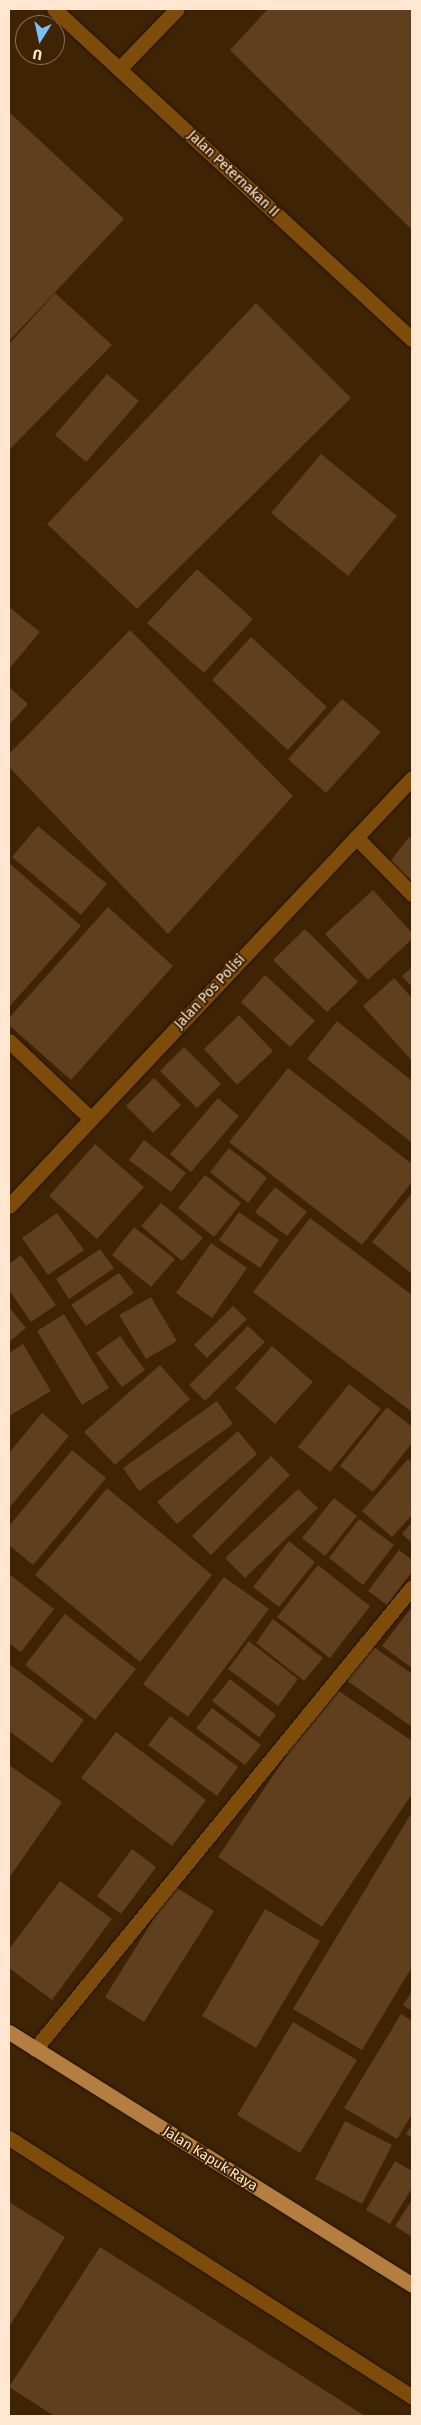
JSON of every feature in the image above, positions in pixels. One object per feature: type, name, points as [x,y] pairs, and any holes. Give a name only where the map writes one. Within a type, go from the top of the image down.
[{"type":"main road","name":"Jalan Kapuk Raya","points":[[9,2032],[412,2285]]},
{"type":"street","name":"Jalan Peternakan II","points":[[54,9],[412,340]]},
{"type":"street","points":[[119,69],[177,9]]},
{"type":"street","name":"Jalan Pos Polisi","points":[[9,1206],[412,778]]},
{"type":"street","points":[[356,837],[412,894]]},
{"type":"street","points":[[9,1041],[90,1118]]},
{"type":"street","points":[[35,2049],[412,1587]]},
{"type":"street","points":[[9,2138],[412,2396]]},
{"type":"building","points":[[268,9],[412,9],[412,230],[230,50]]},
{"type":"building","points":[[9,112],[124,219],[9,341]]},
{"type":"building","points":[[55,293],[112,345],[9,450],[9,344]]},
{"type":"building","points":[[256,303],[351,398],[137,609],[47,524]]},
{"type":"building","points":[[107,374],[139,401],[86,462],[55,435]]},
{"type":"building","points":[[321,454],[397,516],[348,576],[271,513]]},
{"type":"building","points":[[197,569],[253,619],[204,673],[147,623]]},
{"type":"building","points":[[9,607],[40,632],[9,669]]},
{"type":"building","points":[[130,630],[293,796],[168,934],[9,767],[9,754]]},
{"type":"building","points":[[251,637],[327,707],[288,750],[212,680]]},
{"type":"building","points":[[9,687],[28,704],[9,725]]},
{"type":"building","points":[[342,699],[381,732],[326,793],[288,759]]},
{"type":"building","points":[[38,826],[107,884],[81,915],[12,857]]},
{"type":"building","points":[[409,837],[412,839],[412,881],[389,863]]},
{"type":"building","points":[[9,863],[81,926],[10,1006],[9,1004]]},
{"type":"building","points":[[373,890],[412,933],[412,939],[368,980],[325,934]]},
{"type":"building","points":[[108,907],[173,966],[71,1080],[9,1025],[9,1018]]},
{"type":"building","points":[[305,929],[358,982],[327,1012],[273,960]]},
{"type":"building","points":[[412,967],[412,987],[402,976]]},
{"type":"building","points":[[265,975],[315,1021],[290,1047],[241,1002]]},
{"type":"building","points":[[394,978],[412,998],[412,1061],[363,1006]]},
{"type":"building","points":[[239,1015],[273,1051],[237,1085],[204,1049]]},
{"type":"building","points":[[337,1021],[412,1081],[412,1143],[307,1059]]},
{"type":"building","points":[[184,1047],[221,1084],[197,1108],[160,1071]]},
{"type":"building","points":[[288,1068],[412,1164],[412,1182],[362,1245],[229,1142]]},
{"type":"building","points":[[154,1078],[181,1105],[153,1133],[126,1106]]},
{"type":"building","points":[[218,1098],[239,1116],[191,1172],[170,1154]]},
{"type":"building","points":[[144,1140],[186,1173],[171,1192],[129,1160]]},
{"type":"building","points":[[95,1144],[144,1187],[97,1239],[49,1196]]},
{"type":"building","points":[[229,1148],[267,1178],[248,1203],[210,1172]]},
{"type":"building","points":[[205,1175],[241,1203],[214,1237],[178,1208]]},
{"type":"building","points":[[275,1187],[307,1212],[287,1236],[255,1212]]},
{"type":"building","points":[[412,1193],[412,1274],[372,1242]]},
{"type":"building","points":[[161,1203],[203,1238],[182,1261],[141,1226]]},
{"type":"building","points":[[239,1212],[279,1240],[260,1268],[219,1240]]},
{"type":"building","points":[[57,1213],[84,1250],[48,1275],[22,1238]]},
{"type":"building","points":[[310,1218],[412,1295],[412,1412],[253,1292]]},
{"type":"building","points":[[134,1227],[175,1259],[151,1287],[112,1255]]},
{"type":"building","points":[[211,1243],[247,1268],[212,1318],[176,1293]]},
{"type":"building","points":[[100,1249],[114,1268],[69,1299],[56,1279]]},
{"type":"building","points":[[21,1255],[56,1305],[31,1322],[9,1290],[9,1264]]},
{"type":"building","points":[[119,1273],[134,1293],[86,1326],[71,1305]]},
{"type":"building","points":[[151,1297],[177,1341],[146,1359],[119,1315]]},
{"type":"building","points":[[233,1306],[247,1319],[207,1358],[194,1345]]},
{"type":"building","points":[[9,1307],[26,1328],[9,1342]]},
{"type":"building","points":[[64,1314],[109,1388],[82,1405],[37,1331]]},
{"type":"building","points":[[248,1326],[265,1342],[205,1401],[189,1385]]},
{"type":"building","points":[[120,1336],[145,1370],[122,1387],[96,1353]]},
{"type":"building","points":[[23,1344],[51,1391],[9,1416],[9,1353]]},
{"type":"building","points":[[272,1346],[313,1382],[275,1424],[235,1388]]},
{"type":"building","points":[[160,1365],[190,1399],[115,1465],[84,1432]]},
{"type":"building","points":[[349,1384],[381,1409],[330,1472],[298,1447]]},
{"type":"building","points":[[217,1401],[233,1424],[139,1491],[123,1468]]},
{"type":"building","points":[[387,1407],[412,1427],[412,1443],[373,1492],[340,1466]]},
{"type":"building","points":[[42,1413],[69,1436],[9,1508],[9,1453]]},
{"type":"building","points":[[238,1431],[257,1454],[177,1524],[157,1502]]},
{"type":"building","points":[[72,1450],[106,1478],[33,1565],[9,1545],[9,1526]]},
{"type":"building","points":[[271,1456],[290,1475],[211,1555],[192,1536]]},
{"type":"building","points":[[408,1459],[412,1463],[412,1515],[392,1537],[362,1511]]},
{"type":"building","points":[[107,1488],[212,1575],[140,1662],[35,1575]]},
{"type":"building","points":[[298,1489],[318,1508],[245,1578],[225,1558]]},
{"type":"building","points":[[334,1498],[357,1516],[325,1556],[302,1538]]},
{"type":"building","points":[[359,1519],[394,1545],[363,1585],[329,1558]]},
{"type":"building","points":[[412,1522],[412,1543],[402,1534]]},
{"type":"building","points":[[289,1541],[315,1562],[279,1607],[253,1587]]},
{"type":"building","points":[[399,1550],[412,1560],[412,1572],[387,1605],[368,1591]]},
{"type":"building","points":[[318,1565],[370,1606],[330,1658],[277,1617]]},
{"type":"building","points":[[9,1574],[54,1609],[21,1652],[9,1643]]},
{"type":"building","points":[[224,1577],[269,1609],[188,1717],[143,1684]]},
{"type":"building","points":[[412,1607],[412,1668],[382,1646]]},
{"type":"building","points":[[65,1614],[136,1669],[95,1720],[25,1665]]},
{"type":"building","points":[[273,1619],[323,1658],[304,1681],[256,1643]]},
{"type":"building","points":[[249,1641],[298,1679],[278,1706],[228,1669]]},
{"type":"building","points":[[371,1645],[412,1674],[412,1727],[346,1680]]},
{"type":"building","points":[[9,1664],[84,1720],[52,1763],[9,1731]]},
{"type":"building","points":[[230,1679],[276,1715],[259,1737],[212,1701]]},
{"type":"building","points":[[333,1687],[412,1741],[412,1794],[322,1927],[218,1857]]},
{"type":"building","points":[[212,1708],[261,1745],[245,1765],[196,1728]]},
{"type":"building","points":[[170,1716],[238,1767],[217,1796],[148,1745]]},
{"type":"building","points":[[116,1732],[206,1800],[172,1846],[81,1778]]},
{"type":"building","points":[[9,1765],[62,1802],[9,1878]]},
{"type":"building","points":[[412,1812],[412,1967],[362,2050],[293,2009]]},
{"type":"building","points":[[132,1849],[156,1867],[121,1914],[97,1896]]},
{"type":"building","points":[[60,1881],[112,1919],[52,2000],[9,1968],[9,1949]]},
{"type":"building","points":[[174,1886],[214,1911],[144,2022],[105,1997]]},
{"type":"building","points":[[265,1909],[320,1941],[256,2048],[202,2016]]},
{"type":"building","points":[[412,1991],[412,2011],[403,2005]]},
{"type":"building","points":[[401,2014],[412,2021],[412,2114],[397,2139],[344,2108]]},
{"type":"building","points":[[293,2022],[357,2060],[300,2153],[237,2115]]},
{"type":"building","points":[[345,2121],[392,2145],[362,2204],[315,2179]]},
{"type":"building","points":[[412,2124],[412,2138],[406,2134]]},
{"type":"building","points":[[395,2161],[412,2171],[412,2188],[390,2224],[366,2210]]},
{"type":"building","points":[[412,2200],[412,2237],[395,2226]]},
{"type":"building","points":[[9,2202],[65,2237],[9,2327]]},
{"type":"building","points":[[100,2247],[365,2416],[54,2416],[9,2387]]}]
